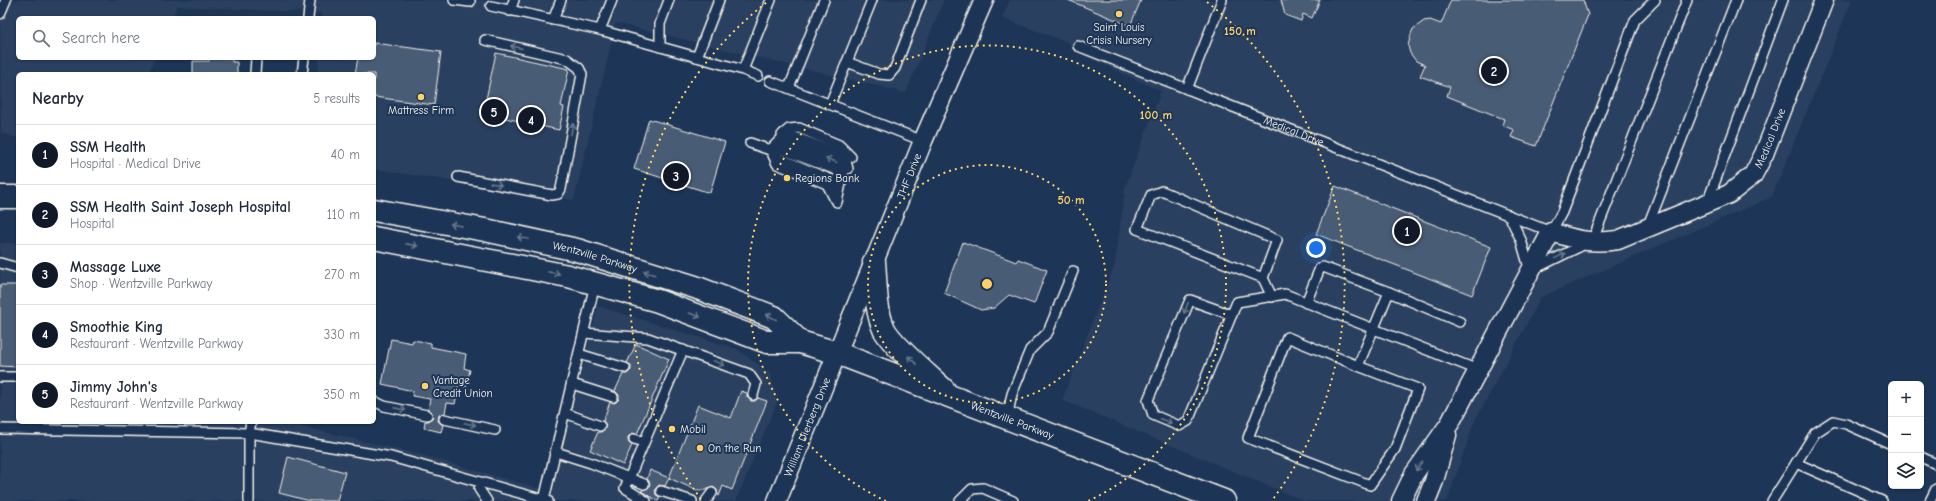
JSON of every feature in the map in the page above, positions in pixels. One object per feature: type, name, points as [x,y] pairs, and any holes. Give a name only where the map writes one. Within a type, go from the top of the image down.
[{"type":"main road","points":[[0,196],[16,197]]},
{"type":"main road","name":"Wentzville Parkway","points":[[376,210],[485,230],[577,250],[695,287],[774,317],[800,342]]},
{"type":"main road","name":"Wentzville Parkway","points":[[376,238],[568,276],[658,301],[767,342],[800,342],[837,353],[1224,501]]},
{"type":"main road","points":[[874,262],[878,303],[884,330],[900,348],[950,396]]},
{"type":"street","name":"THF Drive","points":[[837,353],[923,141],[984,0]]},
{"type":"street","name":"Medical Drive","points":[[1551,232],[1591,242],[1618,240],[1729,194],[1753,175],[1764,154],[1824,0]]},
{"type":"street","points":[[1401,501],[1414,474],[1450,423],[1551,232]]},
{"type":"street","name":"William Dierberg Drive","points":[[777,501],[837,353]]},
{"type":"street","points":[[1426,501],[1434,481],[1450,423]]},
{"type":"lane","points":[[0,14],[6,0]]},
{"type":"lane","points":[[308,16],[310,0]]},
{"type":"lane","points":[[454,0],[470,2],[470,0]]},
{"type":"lane","points":[[510,11],[514,0]]},
{"type":"lane","points":[[553,20],[561,0]]},
{"type":"lane","points":[[600,30],[612,0]]},
{"type":"lane","points":[[660,47],[660,24],[669,0]]},
{"type":"lane","points":[[697,57],[719,0]]},
{"type":"lane","points":[[743,70],[772,0]]},
{"type":"lane","points":[[789,88],[824,0]]},
{"type":"lane","points":[[830,104],[872,0]]},
{"type":"lane","points":[[847,62],[879,74],[889,75],[895,68],[921,0]]},
{"type":"lane","points":[[1187,89],[1222,0]]},
{"type":"lane","points":[[1551,232],[1562,212],[1635,20],[1655,0]]},
{"type":"lane","points":[[1591,242],[1687,0]]},
{"type":"lane","points":[[1646,229],[1736,0]]},
{"type":"lane","points":[[1707,203],[1783,0]]},
{"type":"lane","points":[[491,6],[600,30],[743,70],[758,76]]},
{"type":"lane","points":[[458,178],[552,195],[558,194],[561,189],[582,74],[579,68],[567,59],[485,40]]},
{"type":"lane","name":"Medical Drive","points":[[1078,46],[1551,232]]},
{"type":"lane","points":[[255,72],[256,60]]},
{"type":"lane","points":[[302,72],[304,60]]},
{"type":"lane","points":[[770,81],[923,141]]},
{"type":"lane","points":[[770,150],[775,141],[784,133],[845,156],[848,168],[837,202]]},
{"type":"lane","points":[[750,143],[770,150],[777,164],[827,184],[837,202]]},
{"type":"lane","points":[[770,150],[775,147],[839,171],[837,202]]},
{"type":"lane","points":[[1263,278],[1277,240],[1162,192],[1151,195],[1137,229],[1263,278],[1272,297]]},
{"type":"lane","points":[[1509,215],[1521,240],[1530,271]]},
{"type":"lane","name":"Medical Drive","points":[[1530,271],[1591,242]]},
{"type":"lane","points":[[0,263],[16,267]]},
{"type":"lane","points":[[1306,303],[1320,268],[1323,267],[1389,292],[1460,322]]},
{"type":"lane","points":[[1007,418],[1012,394],[1030,350],[1048,332],[1074,271]]},
{"type":"lane","points":[[0,429],[249,434],[391,458],[546,500],[595,284]]},
{"type":"lane","points":[[1358,366],[1389,292]]},
{"type":"lane","points":[[1232,314],[1190,300],[1148,400],[1153,415],[1179,426],[1188,421],[1238,302],[1285,294],[1478,370]]},
{"type":"lane","points":[[584,333],[648,338],[748,374],[756,384],[753,396]]},
{"type":"lane","points":[[1287,337],[1358,366],[1418,389],[1395,449],[1370,485],[1248,438],[1287,337]]},
{"type":"lane","points":[[646,501],[625,488],[657,412],[665,380],[683,350]]},
{"type":"lane","points":[[579,354],[625,368]]},
{"type":"lane","points":[[0,377],[16,376]]},
{"type":"lane","points":[[572,384],[613,397]]},
{"type":"lane","points":[[376,402],[384,406],[427,415]]},
{"type":"lane","points":[[647,408],[657,412]]},
{"type":"lane","points":[[565,413],[600,426]]},
{"type":"lane","points":[[444,419],[495,430]]},
{"type":"lane","points":[[1772,501],[1815,433],[1833,422],[1846,424],[1888,443]]},
{"type":"lane","points":[[249,501],[249,434],[251,424]]},
{"type":"lane","points":[[634,438],[644,442]]},
{"type":"lane","points":[[556,452],[629,477],[644,484]]},
{"type":"lane","points":[[1924,458],[1936,464]]},
{"type":"lane","points":[[1796,463],[1882,501]]},
{"type":"lane","points":[[960,501],[972,489],[983,488],[1013,501]]},
{"type":"lane","points":[[479,489],[487,501]]},
{"type":"lane","points":[[1930,501],[1936,489]]},
{"type":"lane","points":[[662,491],[692,501]]},
{"type":"lane","points":[[706,501],[712,493]]},
{"type":"shaded area","points":[[0,0],[944,0],[906,93],[616,23],[574,200],[376,169],[376,72],[318,72],[319,60],[376,60],[376,16],[321,16],[321,13],[177,6],[173,16],[16,16],[16,60],[154,60],[149,72],[16,72],[16,137],[1,133]]},
{"type":"shaded area","points":[[1010,0],[1852,0],[1772,197],[1541,297],[1474,423],[1447,501],[1304,501],[1062,400],[1115,264],[1125,188],[1161,91],[1081,54],[1074,50],[1069,43],[1002,18]]},
{"type":"shaded area","points":[[0,243],[16,243],[16,424],[286,424],[421,455],[552,492],[598,306],[737,349],[771,374],[777,402],[736,501],[0,501]]},
{"type":"building","name":"Saint Louis Crisis Nursery","points":[[1068,0],[1141,0],[1130,26]]},
{"type":"building","points":[[1281,0],[1320,0],[1312,18],[1303,14],[1301,21],[1285,15]]},
{"type":"building","points":[[1451,0],[1583,0],[1588,15],[1536,146],[1511,137],[1514,130],[1502,125],[1504,119],[1447,96],[1450,87],[1420,76],[1425,65],[1416,61],[1410,53],[1408,46],[1413,29],[1424,21],[1430,20],[1441,24]]},
{"type":"building","points":[[376,43],[441,52],[434,105],[376,97],[376,72],[355,72],[358,60],[376,60]]},
{"type":"building","points":[[496,53],[569,69],[561,106],[564,107],[559,130],[483,113]]},
{"type":"building","points":[[232,60],[232,62],[237,62],[237,72],[193,72],[193,61]]},
{"type":"building","points":[[649,119],[725,142],[710,193],[634,169]]},
{"type":"building","points":[[1335,186],[1491,247],[1472,295],[1316,234]]},
{"type":"building","points":[[963,242],[1016,262],[1018,259],[1047,270],[1034,304],[1009,295],[994,308],[981,310],[944,293]]},
{"type":"building","points":[[0,285],[16,285],[16,367],[0,366]]},
{"type":"building","name":"Vantage Credit Union","points":[[391,339],[412,343],[413,340],[431,343],[431,347],[466,354],[464,368],[470,370],[466,387],[459,385],[455,404],[447,403],[445,413],[439,415],[438,421],[443,425],[441,432],[424,428],[425,421],[429,421],[433,417],[431,411],[428,409],[430,399],[412,396],[413,391],[382,384]]},
{"type":"building","points":[[636,344],[669,359],[637,434],[632,433],[628,437],[628,441],[632,445],[623,465],[590,450],[598,432],[601,432],[605,428],[606,425],[603,421],[610,402],[615,403],[619,399],[619,395],[615,391],[623,374],[627,374],[631,370],[631,366],[627,363]]},
{"type":"building","points":[[741,391],[747,393],[747,397],[751,401],[755,401],[758,398],[767,401],[732,490],[723,486],[719,496],[717,490],[713,487],[706,490],[696,490],[669,478],[698,405],[731,418]]},
{"type":"building","points":[[288,457],[345,472],[337,501],[310,501],[279,493]]},
{"type":"building","points":[[650,470],[669,478],[665,486],[659,485],[655,489],[656,495],[660,497],[658,501],[641,491],[649,487],[650,483],[647,479]]},
{"type":"place","name":"Saint Louis Crisis Nursery","points":[[1119,14]]},
{"type":"place","name":"SSM Health Saint Joseph Hospital","points":[[1494,71]]},
{"type":"place","name":"Mattress Firm","points":[[421,97]]},
{"type":"place","name":"Jimmy John's","points":[[494,112]]},
{"type":"place","name":"Smoothie King","points":[[531,120]]},
{"type":"place","name":"Massage Luxe","points":[[676,176]]},
{"type":"place","name":"Regions Bank","points":[[787,178]]},
{"type":"place","name":"SSM Health","points":[[1407,231]]},
{"type":"place","name":"Vantage Credit Union","points":[[425,386]]},
{"type":"place","name":"Mobil","points":[[672,429]]},
{"type":"place","name":"On the Run","points":[[700,448]]}]
